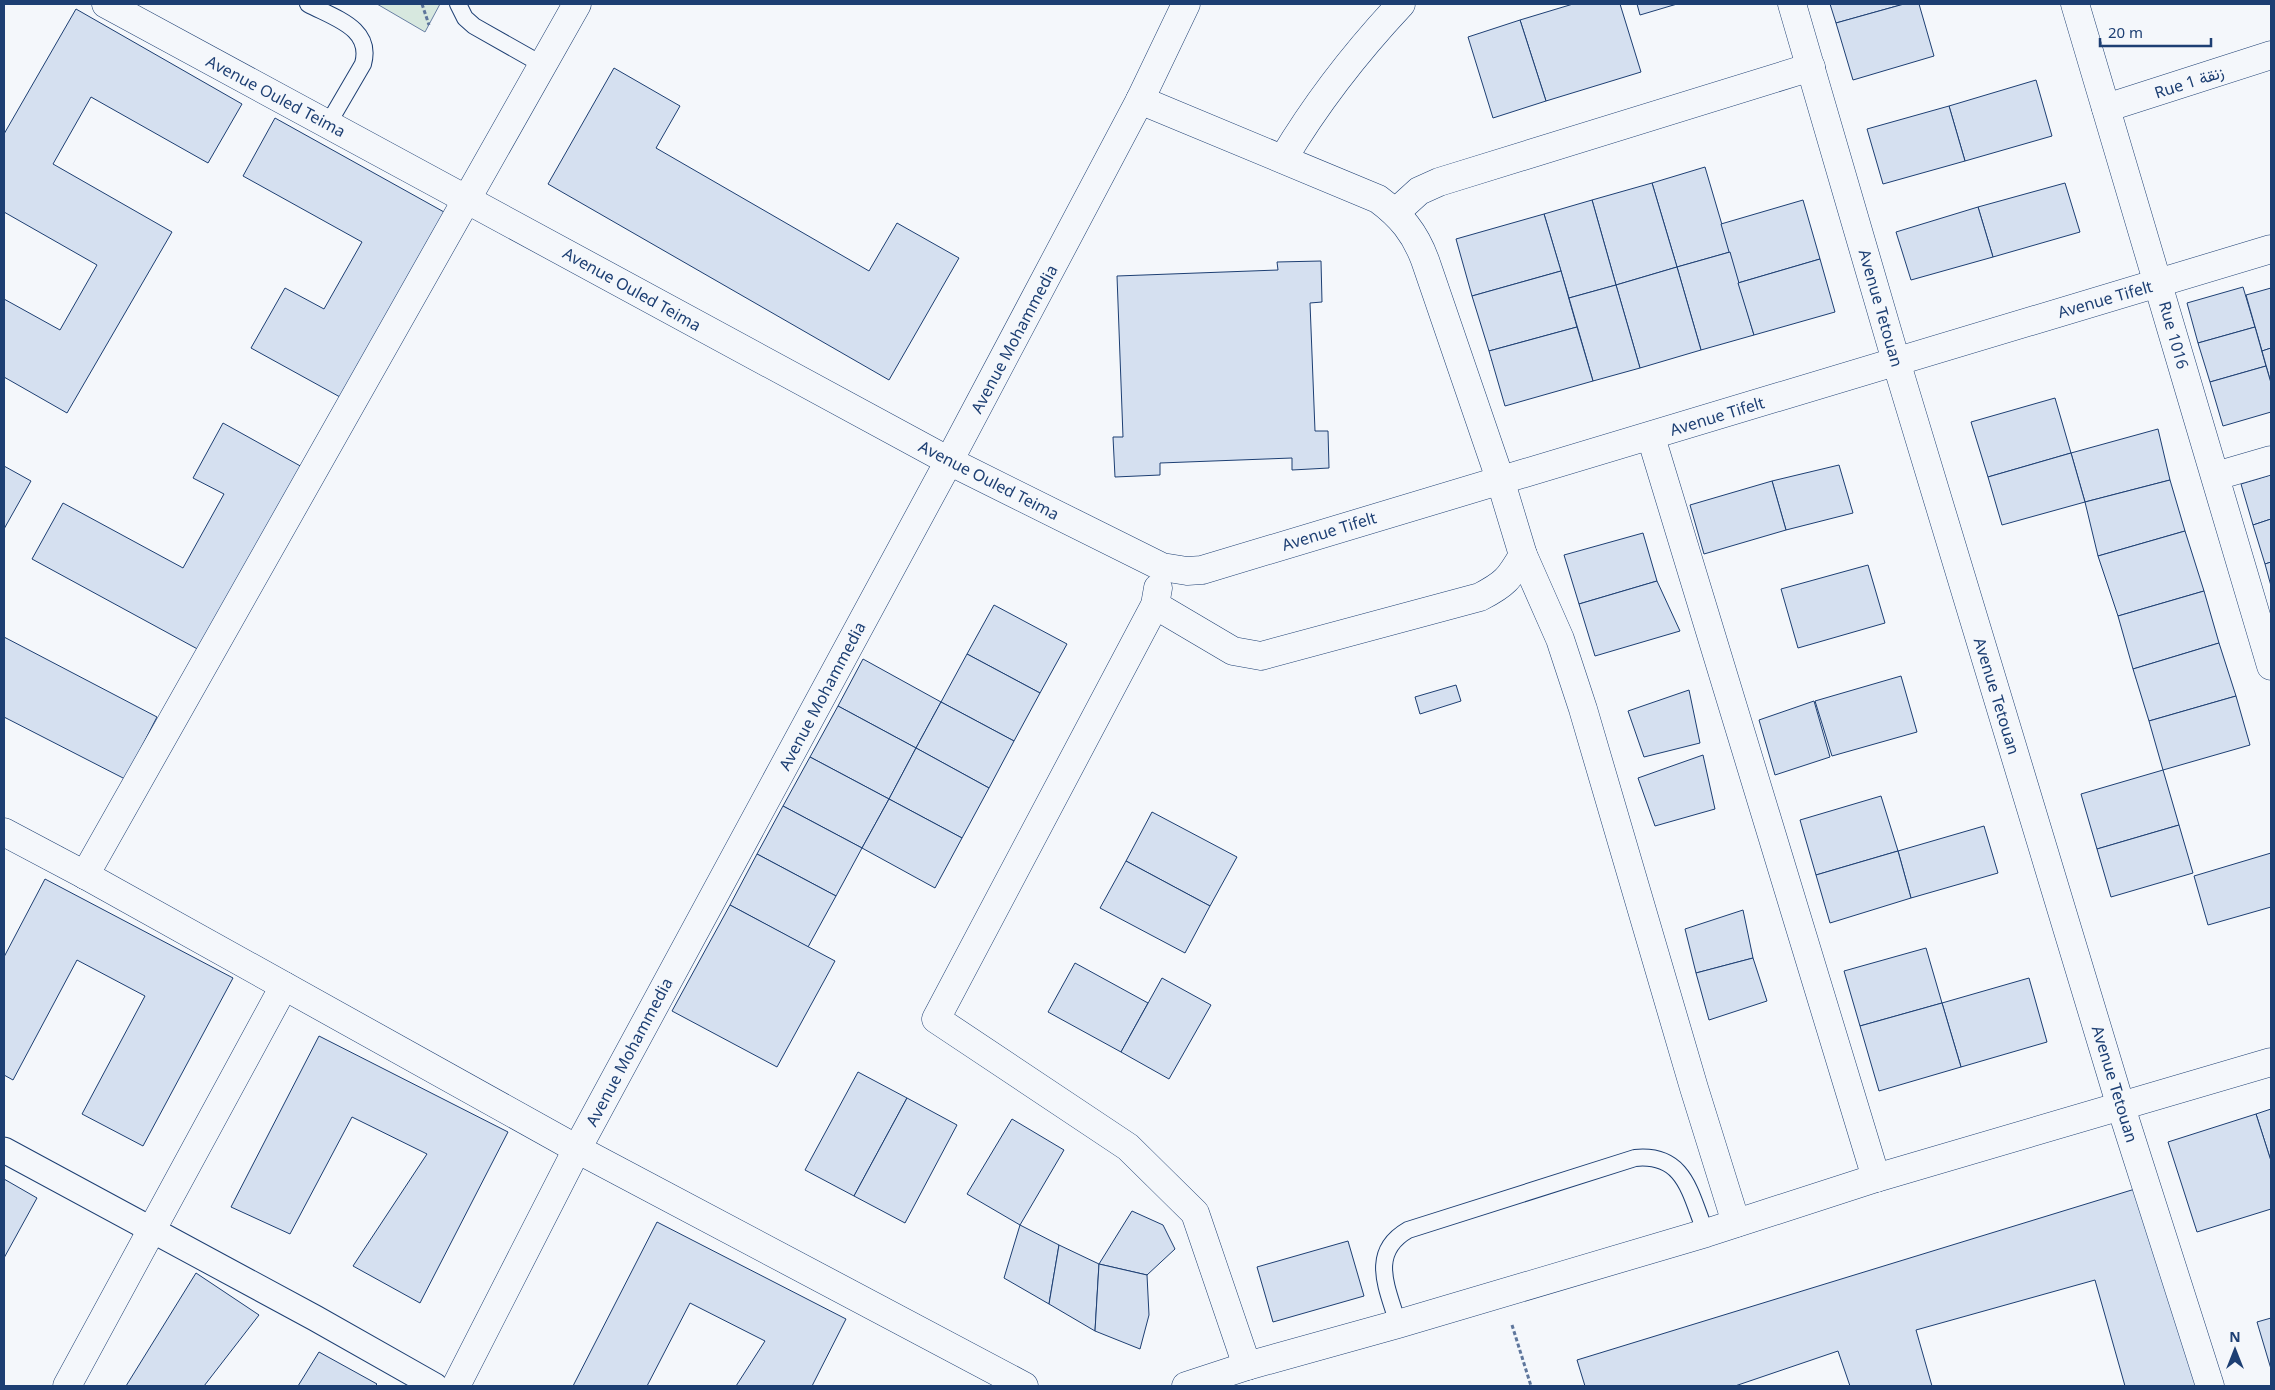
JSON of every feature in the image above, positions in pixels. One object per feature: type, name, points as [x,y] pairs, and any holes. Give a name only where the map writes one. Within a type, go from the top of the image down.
[{"type":"street","name":"Avenue Ouled Teima","points":[[106,4],[949,462],[1162,566]]},
{"type":"street","points":[[85,875],[577,4]]},
{"type":"street","name":"Avenue Mohammedia","points":[[456,1386],[577,1149],[949,462],[1140,100],[1186,4]]},
{"type":"street","points":[[1283,159],[1333,83],[1366,41],[1401,4]]},
{"type":"street","name":"Avenue Tetouan","points":[[1792,4],[1896,361],[2121,1107],[2210,1386]]},
{"type":"street","name":"Rue 1016","points":[[2074,4],[2270,659]]},
{"type":"street","name":"Rue 1 زنقة","points":[[2106,108],[2271,55]]},
{"type":"street","points":[[1396,212],[1419,191],[1439,182],[1811,67]]},
{"type":"street","points":[[1140,100],[1378,199],[1396,212],[1409,227],[1419,243],[1500,479],[1523,555],[1560,639],[1583,709],[1694,1088],[1736,1224]]},
{"type":"street","name":"Avenue Tifelt","points":[[1162,566],[1187,572],[1202,570],[1500,479],[1651,437],[1896,361],[2271,249]]},
{"type":"street","points":[[1651,437],[1876,1178]]},
{"type":"street","points":[[2216,476],[2271,460]]},
{"type":"street","points":[[1155,605],[1233,651],[1261,656],[1480,598],[1499,588],[1509,579],[1523,555]]},
{"type":"street","points":[[1162,566],[1155,605],[936,1019],[1128,1148],[1196,1213],[1247,1366]]},
{"type":"street","points":[[4,832],[85,875],[577,1149],[1024,1386]]},
{"type":"street","points":[[67,1386],[284,986]]},
{"type":"street","points":[[1186,1386],[1247,1366],[1398,1324],[1706,1233],[1876,1178],[2271,1062]]},
{"type":"street","points":[[4,1150],[435,1386]]},
{"type":"lane","points":[[308,4],[354,29],[361,36],[365,45],[366,55],[363,64],[328,124]]},
{"type":"lane","points":[[458,4],[464,18],[474,26],[543,65]]},
{"type":"lane","points":[[1398,1324],[1383,1268],[1388,1248],[1396,1236],[1408,1230],[1635,1158],[1659,1159],[1669,1163],[1682,1173],[1706,1233]]},
{"type":"path","points":[[422,4],[429,24]]},
{"type":"path","points":[[1503,1293],[1531,1386]]},
{"type":"shaded area","points":[[377,4],[440,4],[425,32]]},
{"type":"building","points":[[1573,4],[1620,4],[1641,72],[1546,101],[1520,20]]},
{"type":"building","points":[[1637,4],[1677,4],[1640,15]]},
{"type":"building","points":[[1830,4],[1904,4],[1836,23]]},
{"type":"building","points":[[1904,4],[1919,4],[1934,56],[1853,80],[1836,23]]},
{"type":"building","points":[[76,9],[242,104],[208,163],[91,97],[53,164],[172,232],[67,413],[4,377],[4,299],[60,330],[97,265],[4,212],[4,134]]},
{"type":"building","points":[[1520,20],[1546,101],[1493,118],[1468,37]]},
{"type":"building","points":[[614,68],[680,106],[656,148],[869,271],[897,223],[959,258],[889,380],[548,184]]},
{"type":"building","points":[[2036,80],[2052,136],[1965,161],[1949,106]]},
{"type":"building","points":[[1949,106],[1965,161],[1883,184],[1867,129]]},
{"type":"building","points":[[275,118],[444,212],[340,397],[251,348],[285,288],[324,309],[362,242],[243,176]]},
{"type":"building","points":[[1705,167],[1730,252],[1677,267],[1652,183]]},
{"type":"building","points":[[1652,183],[1677,267],[1616,285],[1592,200]]},
{"type":"building","points":[[2065,183],[2080,232],[1993,257],[1978,207]]},
{"type":"building","points":[[1592,200],[1616,285],[1569,298],[1544,214]]},
{"type":"building","points":[[1803,200],[1820,259],[1738,283],[1721,224]]},
{"type":"building","points":[[1978,207],[1993,257],[1911,280],[1896,232]]},
{"type":"building","points":[[1544,214],[1561,271],[1472,296],[1456,239]]},
{"type":"building","points":[[1730,252],[1754,335],[1701,350],[1677,267]]},
{"type":"building","points":[[1820,259],[1835,312],[1754,335],[1738,283]]},
{"type":"building","points":[[1321,261],[1322,302],[1310,303],[1315,431],[1328,431],[1329,468],[1292,470],[1292,458],[1160,463],[1160,475],[1115,477],[1113,437],[1123,437],[1117,276],[1278,270],[1277,262]]},
{"type":"building","points":[[1677,267],[1701,350],[1640,368],[1616,285]]},
{"type":"building","points":[[1561,271],[1577,327],[1489,351],[1472,296]]},
{"type":"building","points":[[1616,285],[1640,368],[1593,381],[1569,298]]},
{"type":"building","points":[[2243,287],[2255,327],[2198,343],[2187,303]]},
{"type":"building","points":[[2271,288],[2271,348],[2262,351],[2246,295]]},
{"type":"building","points":[[1577,327],[1593,381],[1505,406],[1489,351]]},
{"type":"building","points":[[2255,327],[2266,366],[2210,382],[2198,343]]},
{"type":"building","points":[[2271,348],[2271,383],[2262,351]]},
{"type":"building","points":[[2266,366],[2271,383],[2271,412],[2223,426],[2210,382]]},
{"type":"building","points":[[2055,398],[2071,453],[1988,477],[1971,422]]},
{"type":"building","points":[[223,423],[304,468],[203,652],[32,559],[63,503],[183,568],[224,494],[193,478]]},
{"type":"building","points":[[2158,429],[2170,480],[2085,502],[2071,453]]},
{"type":"building","points":[[2071,453],[2085,502],[2002,525],[1988,477]]},
{"type":"building","points":[[1839,465],[1853,513],[1786,530],[1772,481]]},
{"type":"building","points":[[4,466],[31,481],[4,529]]},
{"type":"building","points":[[2271,475],[2271,519],[2253,525],[2241,484]]},
{"type":"building","points":[[2170,480],[2185,531],[2098,556],[2085,502]]},
{"type":"building","points":[[1772,481],[1786,530],[1704,554],[1690,505]]},
{"type":"building","points":[[2271,519],[2271,562],[2265,564],[2253,525]]},
{"type":"building","points":[[2185,531],[2204,591],[2118,616],[2098,556]]},
{"type":"building","points":[[1643,533],[1657,581],[1579,604],[1564,555]]},
{"type":"building","points":[[2271,562],[2271,586],[2265,564]]},
{"type":"building","points":[[1868,565],[1885,623],[1798,648],[1781,589]]},
{"type":"building","points":[[1657,581],[1680,631],[1595,656],[1579,604]]},
{"type":"building","points":[[2204,591],[2219,643],[2133,669],[2118,616]]},
{"type":"building","points":[[994,605],[1067,644],[1040,693],[967,654]]},
{"type":"building","points":[[4,637],[157,717],[125,779],[4,717]]},
{"type":"building","points":[[2219,643],[2236,696],[2149,721],[2133,669]]},
{"type":"building","points":[[967,654],[1040,693],[1014,741],[941,702]]},
{"type":"building","points":[[863,659],[941,702],[916,748],[838,706]]},
{"type":"building","points":[[1901,676],[1917,732],[1832,756],[1815,701]]},
{"type":"building","points":[[1456,685],[1461,701],[1420,714],[1415,697]]},
{"type":"building","points":[[1689,690],[1700,743],[1644,757],[1628,711]]},
{"type":"building","points":[[2236,696],[2250,745],[2163,770],[2149,721]]},
{"type":"building","points":[[1814,701],[1830,757],[1775,775],[1759,720]]},
{"type":"building","points":[[941,702],[1014,741],[989,788],[916,748]]},
{"type":"building","points":[[838,706],[916,748],[889,799],[810,757]]},
{"type":"building","points":[[916,748],[989,788],[962,838],[889,799]]},
{"type":"building","points":[[1703,755],[1715,809],[1655,826],[1638,778]]},
{"type":"building","points":[[810,757],[889,799],[862,848],[783,806]]},
{"type":"building","points":[[2163,770],[2179,825],[2097,849],[2081,794]]},
{"type":"building","points":[[1881,796],[1898,851],[1816,875],[1800,820]]},
{"type":"building","points":[[889,799],[962,838],[935,888],[862,848]]},
{"type":"building","points":[[783,806],[862,848],[836,896],[757,854]]},
{"type":"building","points":[[1152,812],[1237,857],[1210,906],[1126,861]]},
{"type":"building","points":[[2179,825],[2193,873],[2111,897],[2097,849]]},
{"type":"building","points":[[1984,826],[1998,873],[1911,898],[1898,851]]},
{"type":"building","points":[[1898,851],[1911,898],[1830,923],[1816,875]]},
{"type":"building","points":[[2271,853],[2271,907],[2208,925],[2194,876]]},
{"type":"building","points":[[757,854],[836,896],[808,947],[730,905]]},
{"type":"building","points":[[1126,861],[1210,906],[1185,953],[1100,908]]},
{"type":"building","points":[[45,879],[233,978],[143,1146],[82,1114],[145,996],[77,960],[13,1080],[4,1075],[4,957]]},
{"type":"building","points":[[730,905],[835,961],[777,1067],[672,1011]]},
{"type":"building","points":[[1743,910],[1753,958],[1696,973],[1685,929]]},
{"type":"building","points":[[1926,948],[1942,1003],[1860,1026],[1844,971]]},
{"type":"building","points":[[1753,958],[1767,1001],[1709,1020],[1696,973]]},
{"type":"building","points":[[1075,963],[1148,1003],[1121,1052],[1048,1012]]},
{"type":"building","points":[[1162,978],[1211,1005],[1169,1079],[1121,1052]]},
{"type":"building","points":[[2029,978],[2047,1042],[1961,1067],[1942,1003]]},
{"type":"building","points":[[1942,1003],[1961,1067],[1879,1091],[1860,1026]]},
{"type":"building","points":[[319,1036],[508,1132],[420,1303],[353,1266],[427,1154],[352,1117],[290,1234],[231,1207]]},
{"type":"building","points":[[858,1072],[907,1098],[854,1196],[805,1170]]},
{"type":"building","points":[[907,1098],[957,1125],[905,1223],[854,1196]]},
{"type":"building","points":[[2271,1109],[2271,1161],[2256,1114]]},
{"type":"building","points":[[2256,1114],[2271,1161],[2271,1209],[2197,1232],[2168,1142]]},
{"type":"building","points":[[1012,1119],[1064,1150],[1020,1225],[967,1194]]},
{"type":"building","points":[[4,1179],[37,1198],[4,1258]]},
{"type":"building","points":[[2135,1189],[2197,1386],[2125,1386],[2095,1280],[1916,1330],[1932,1386],[1850,1386],[1838,1351],[1735,1386],[1585,1386],[1577,1360]]},
{"type":"building","points":[[1132,1211],[1163,1225],[1175,1249],[1147,1275],[1099,1264]]},
{"type":"building","points":[[657,1222],[846,1319],[812,1386],[736,1386],[765,1341],[690,1303],[647,1386],[573,1386]]},
{"type":"building","points":[[1020,1225],[1059,1245],[1049,1304],[1004,1278]]},
{"type":"building","points":[[1348,1241],[1364,1296],[1273,1322],[1257,1267]]},
{"type":"building","points":[[1059,1245],[1099,1264],[1095,1331],[1049,1304]]},
{"type":"building","points":[[1099,1264],[1147,1275],[1149,1315],[1140,1349],[1095,1331]]},
{"type":"building","points":[[196,1273],[259,1315],[204,1386],[126,1386]]},
{"type":"building","points":[[2271,1318],[2271,1369],[2257,1322]]},
{"type":"building","points":[[319,1352],[377,1384],[375,1386],[298,1386]]}]
